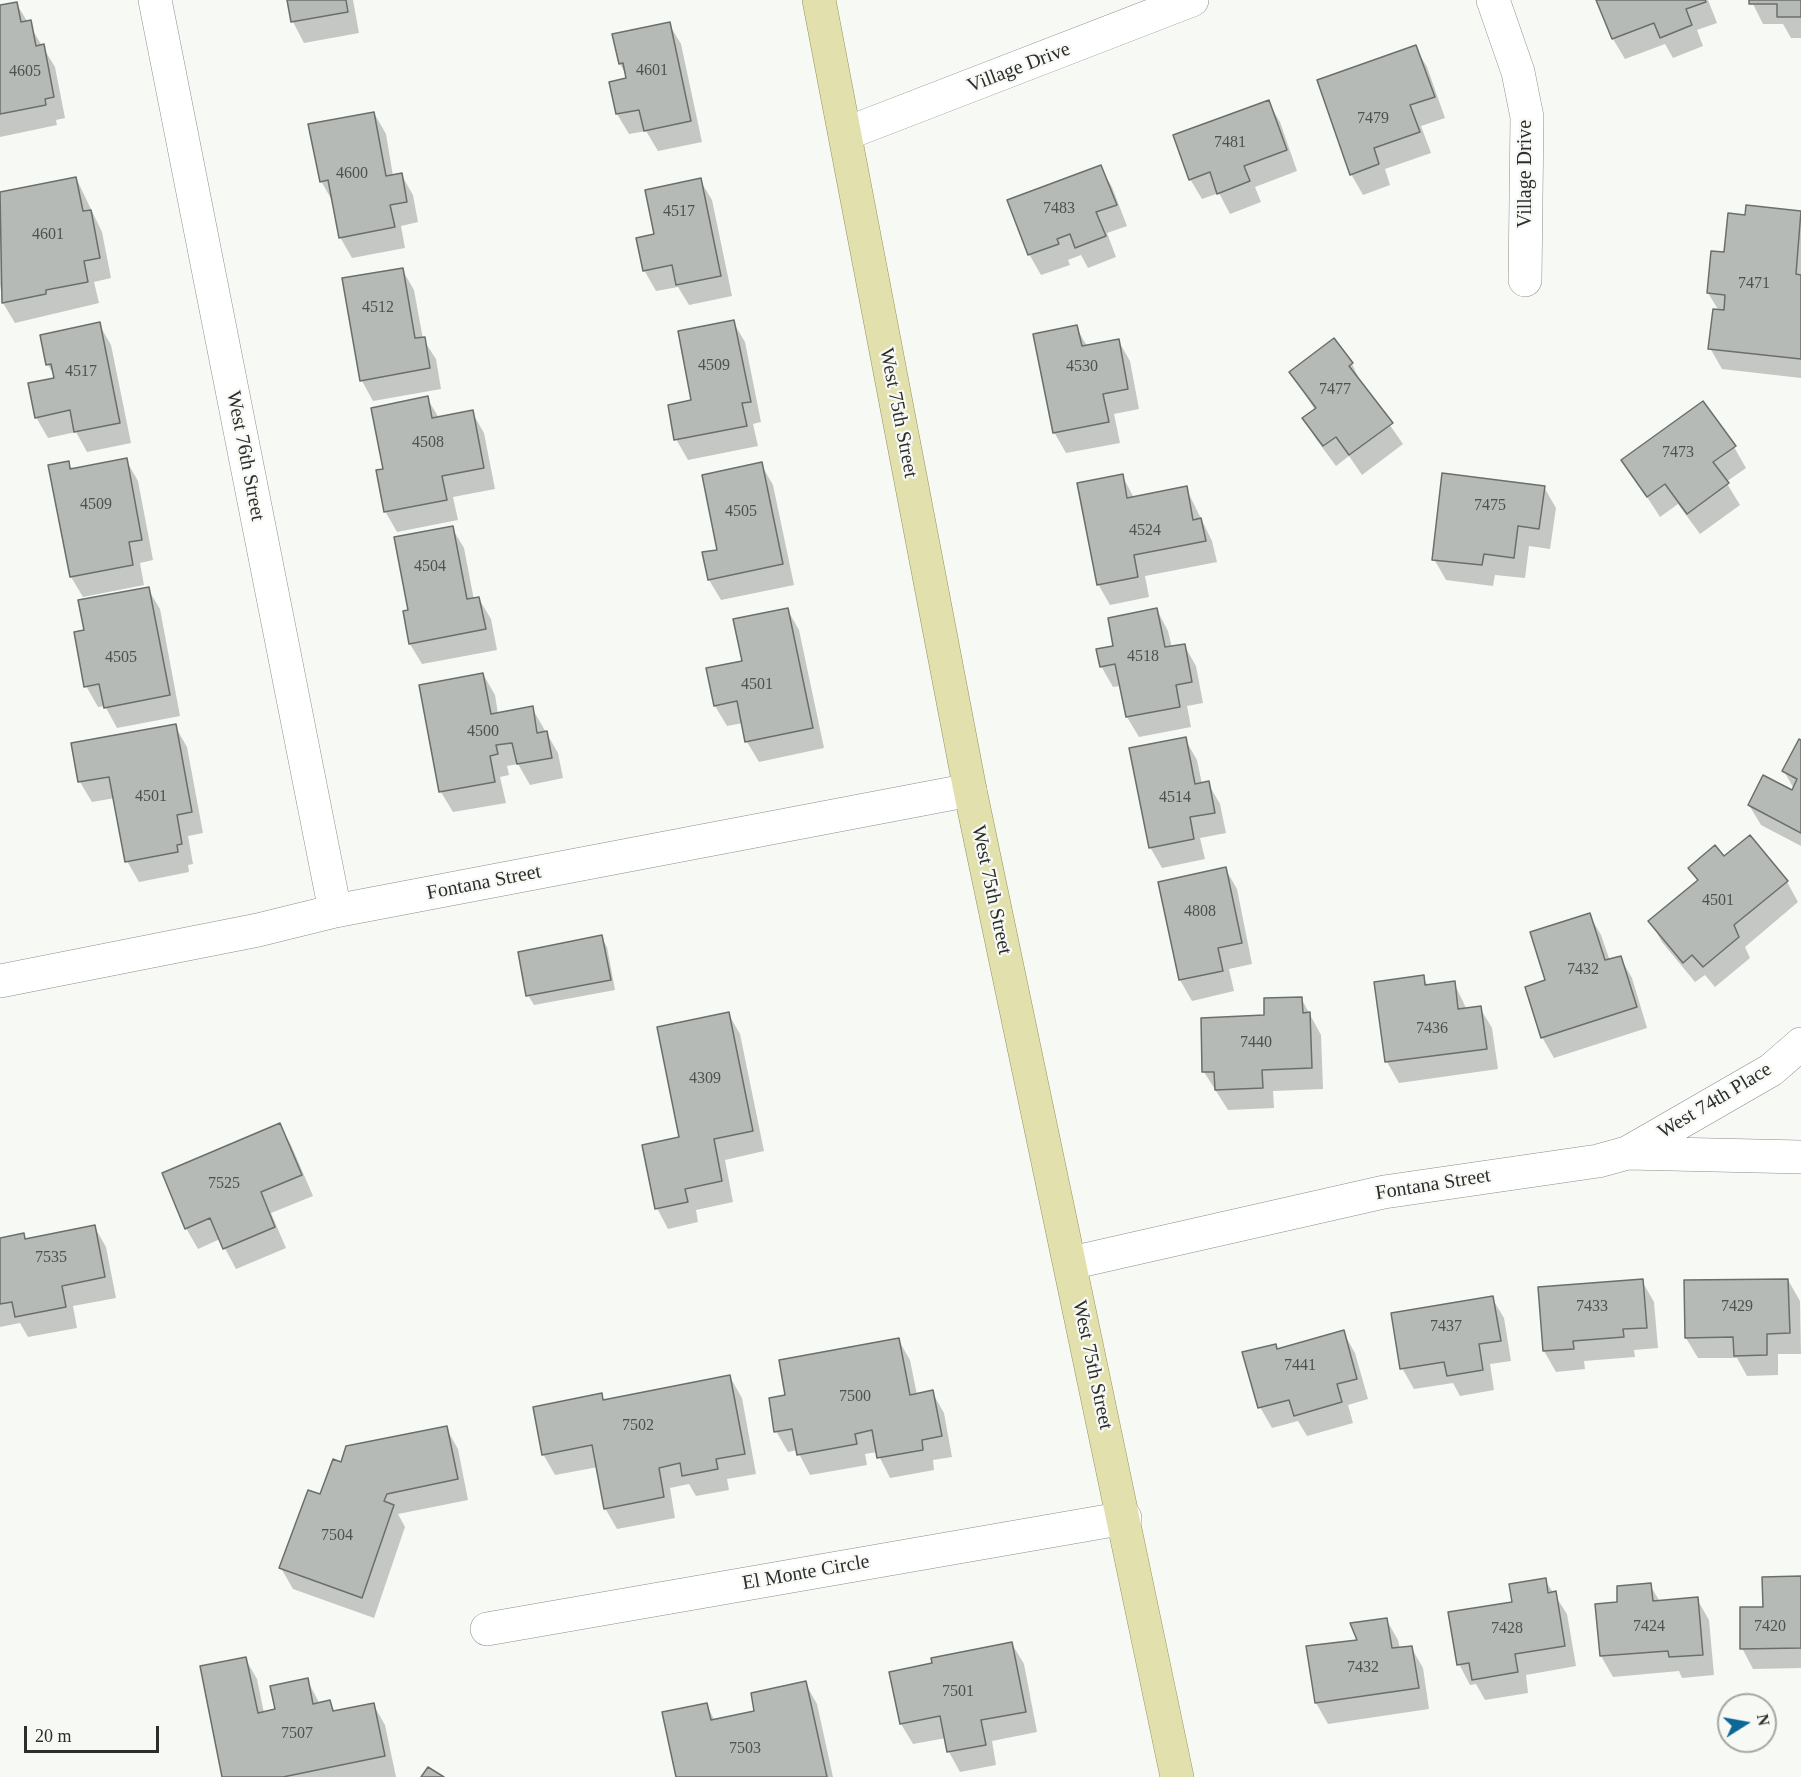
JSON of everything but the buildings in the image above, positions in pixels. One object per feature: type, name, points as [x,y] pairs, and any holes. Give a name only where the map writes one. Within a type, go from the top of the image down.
[{"type":"main road","name":"West 75th Street","points":[[819,0],[969,790],[1125,1518],[1178,1777]]},
{"type":"street","name":"West 76th Street","points":[[155,0],[335,911]]},
{"type":"street","name":"Village Drive","points":[[845,134],[1192,0]]},
{"type":"street","name":"Village Drive","points":[[1493,0],[1518,72],[1527,117],[1525,280]]},
{"type":"street","name":"Fontana Street","points":[[0,981],[258,930],[335,911],[969,790]]},
{"type":"street","name":"West 74th Place","points":[[1627,1153],[1761,1076],[1801,1044]]},
{"type":"street","name":"Fontana Street","points":[[1071,1263],[1384,1192],[1598,1161],[1627,1153],[1801,1157]]},
{"type":"street","name":"El Monte Circle","points":[[487,1629],[1125,1518]]}]
